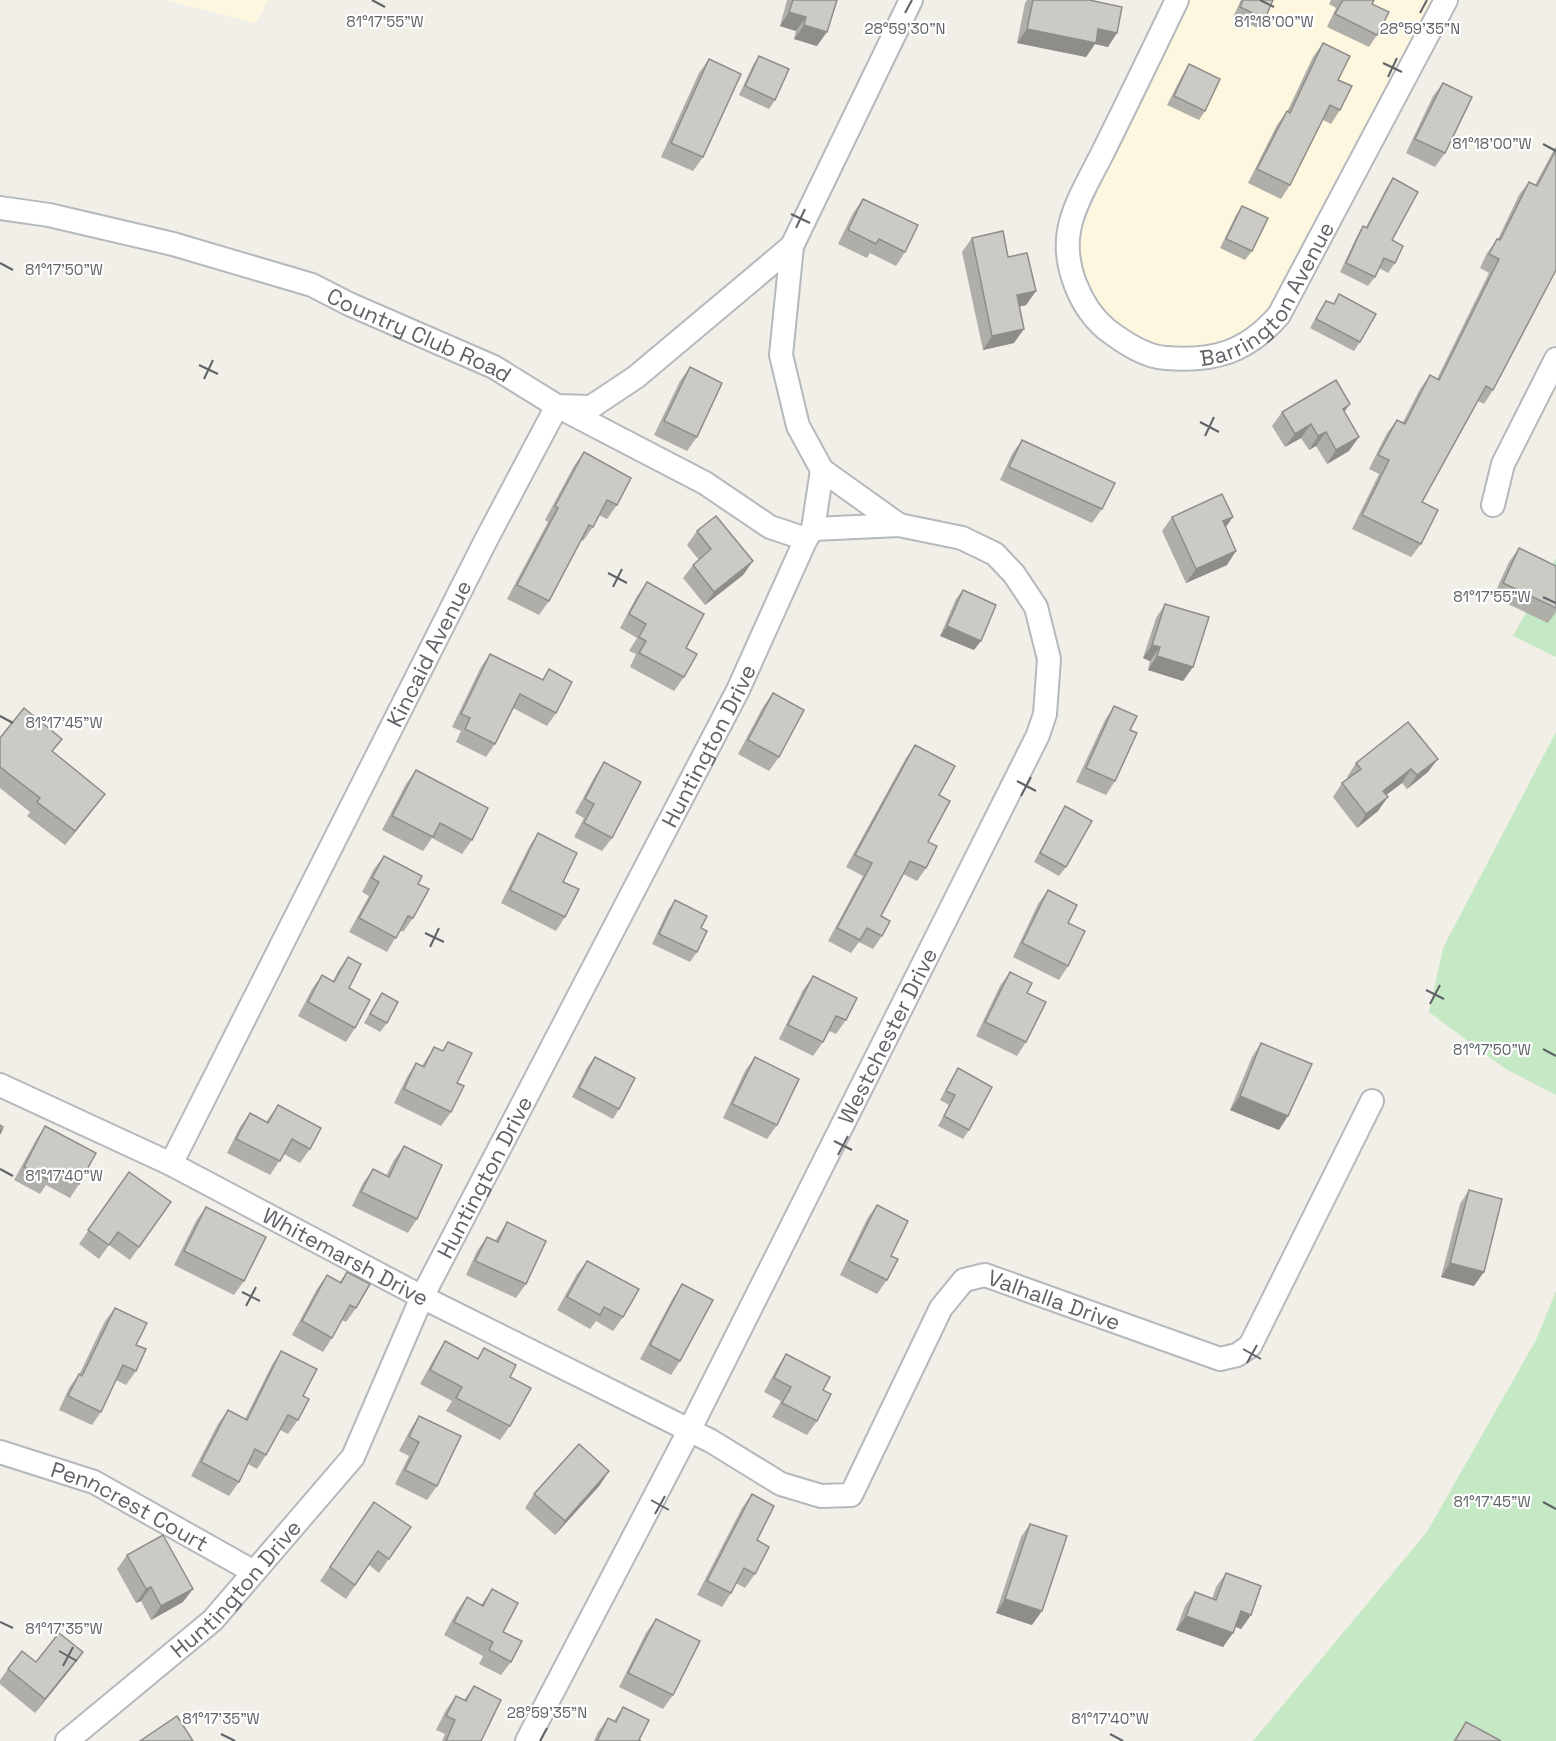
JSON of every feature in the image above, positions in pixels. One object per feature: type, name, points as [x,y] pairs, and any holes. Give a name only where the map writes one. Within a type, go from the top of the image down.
[{"type":"street","points":[[899,525],[822,471],[798,426],[781,355],[792,246],[911,0]]},
{"type":"street","name":"Barrington Avenue","points":[[1177,0],[1076,212],[1069,230],[1069,258],[1074,284],[1098,322],[1123,342],[1159,358],[1192,360],[1216,358],[1263,334],[1279,315],[1446,0]]},
{"type":"street","name":"Country Club Road","points":[[0,208],[49,215],[173,244],[312,285],[349,304],[494,367],[557,406],[705,483],[770,527],[810,534]]},
{"type":"street","points":[[557,406],[591,407],[636,377],[792,246]]},
{"type":"street","points":[[1494,505],[1503,464],[1556,358]]},
{"type":"street","name":"Kincaid Avenue","points":[[171,1164],[481,549],[557,406]]},
{"type":"street","name":"Huntington Drive","points":[[67,1741],[213,1620],[353,1457],[422,1297],[738,690],[810,534],[822,471]]},
{"type":"street","name":"Westchester Drive","points":[[526,1741],[689,1431],[1033,746],[1045,714],[1049,659],[1036,607],[1014,574],[995,554],[962,538],[899,525],[810,534]]},
{"type":"street","name":"Whitemarsh Drive","points":[[0,1085],[171,1164],[422,1297],[689,1431]]},
{"type":"street","name":"Valhalla Drive","points":[[689,1431],[781,1484],[821,1496],[851,1495],[941,1308],[964,1280],[985,1275],[1220,1359],[1237,1355],[1250,1346],[1372,1101]]},
{"type":"street","name":"Penncrest Court","points":[[0,1452],[94,1482],[254,1572]]},
{"type":"shaded area","points":[[166,0],[268,0],[256,23]]},
{"type":"shaded area","points":[[1190,0],[1433,0],[1270,309],[1255,325],[1212,347],[1191,350],[1161,348],[1128,333],[1107,316],[1085,281],[1080,258],[1080,233],[1098,190]]},
{"type":"green space","points":[[1556,558],[1556,657],[1513,636]]},
{"type":"green space","points":[[1556,732],[1556,1095],[1504,1068],[1429,1012],[1443,948]]},
{"type":"green space","points":[[1556,1291],[1556,1741],[1253,1741],[1427,1532],[1536,1340]]},
{"type":"building","points":[[793,0],[837,0],[827,32],[804,25],[806,17],[789,12]]},
{"type":"building","points":[[1033,0],[1089,0],[1122,7],[1117,33],[1098,29],[1096,43],[1027,29]]},
{"type":"building","points":[[1243,0],[1273,0],[1265,19],[1240,7]]},
{"type":"building","points":[[1343,0],[1374,0],[1372,4],[1389,12],[1377,35],[1335,14]]},
{"type":"building","points":[[1323,43],[1350,56],[1338,80],[1352,86],[1340,110],[1330,105],[1290,185],[1257,169],[1287,111],[1290,113]]},
{"type":"building","points":[[759,56],[789,69],[775,100],[745,86]]},
{"type":"building","points":[[709,59],[741,74],[703,157],[671,143]]},
{"type":"building","points":[[1189,64],[1220,79],[1205,111],[1174,96]]},
{"type":"building","points":[[1443,83],[1472,97],[1445,153],[1415,139]]},
{"type":"building","points":[[1556,150],[1556,270],[1493,390],[1486,386],[1422,502],[1438,510],[1421,544],[1362,515],[1389,460],[1378,455],[1397,420],[1405,424],[1430,375],[1439,380],[1499,259],[1489,254],[1497,239],[1500,240],[1529,182],[1537,186]]},
{"type":"building","points":[[1393,178],[1418,192],[1392,240],[1403,246],[1395,263],[1384,258],[1375,277],[1346,263],[1363,226],[1367,228]]},
{"type":"building","points":[[863,199],[918,225],[905,252],[879,239],[876,244],[848,230]]},
{"type":"building","points":[[1242,206],[1268,218],[1252,251],[1226,239]]},
{"type":"building","points":[[1003,231],[1008,257],[1027,253],[1036,291],[1017,295],[1024,329],[992,336],[972,238]]},
{"type":"building","points":[[1339,294],[1376,314],[1360,342],[1316,319],[1326,301],[1334,304]]},
{"type":"building","points":[[690,367],[722,383],[697,437],[664,421]]},
{"type":"building","points":[[1336,380],[1350,404],[1343,409],[1359,437],[1336,450],[1326,432],[1318,436],[1311,424],[1295,434],[1282,412]]},
{"type":"building","points":[[1022,440],[1115,483],[1102,509],[1009,467]]},
{"type":"building","points":[[584,452],[631,478],[617,505],[607,500],[593,527],[589,525],[549,601],[517,585],[558,508],[555,506]]},
{"type":"building","points":[[1222,494],[1233,517],[1223,521],[1236,551],[1196,569],[1172,517]]},
{"type":"building","points":[[716,516],[753,561],[714,592],[693,565],[711,549],[697,531]]},
{"type":"building","points":[[1519,548],[1556,566],[1556,608],[1503,583]]},
{"type":"building","points":[[647,582],[704,614],[686,648],[697,654],[684,677],[639,653],[646,641],[639,637],[646,624],[629,614]]},
{"type":"building","points":[[963,590],[996,605],[981,641],[947,626]]},
{"type":"building","points":[[1165,604],[1209,617],[1193,667],[1157,656],[1160,647],[1152,645]]},
{"type":"building","points":[[490,654],[543,680],[549,669],[572,682],[556,713],[520,694],[495,744],[465,729],[470,718],[461,714]]},
{"type":"building","points":[[773,693],[804,710],[779,757],[748,740]]},
{"type":"building","points":[[1114,706],[1137,716],[1130,730],[1137,733],[1115,781],[1086,768]]},
{"type":"building","points":[[24,708],[62,739],[52,751],[105,794],[75,831],[37,802],[40,798],[0,767],[0,738]]},
{"type":"building","points":[[1408,722],[1438,759],[1417,775],[1411,769],[1383,791],[1388,797],[1366,814],[1342,783],[1361,769],[1356,763]]},
{"type":"building","points":[[915,745],[955,766],[939,795],[950,801],[928,842],[937,846],[926,868],[910,861],[881,916],[890,921],[882,936],[867,928],[860,940],[837,928],[872,863],[855,855]]},
{"type":"building","points":[[604,762],[641,782],[612,838],[584,823],[594,804],[585,799]]},
{"type":"building","points":[[416,770],[488,808],[472,840],[440,823],[433,837],[392,816]]},
{"type":"building","points":[[1065,806],[1092,821],[1066,867],[1040,853]]},
{"type":"building","points":[[538,833],[577,853],[563,882],[579,889],[565,917],[510,890]]},
{"type":"building","points":[[384,856],[422,876],[418,884],[429,889],[413,918],[408,916],[396,938],[359,918],[379,882],[372,878]]},
{"type":"building","points":[[1048,890],[1077,905],[1068,923],[1085,931],[1068,966],[1022,943]]},
{"type":"building","points":[[675,900],[707,916],[701,928],[707,931],[697,952],[659,934]]},
{"type":"building","points":[[348,957],[361,964],[349,988],[370,1000],[355,1028],[308,1002],[322,975],[334,982]]},
{"type":"building","points":[[1010,972],[1032,983],[1027,993],[1046,1002],[1026,1042],[985,1022]]},
{"type":"building","points":[[813,976],[857,998],[846,1020],[836,1016],[823,1042],[788,1025]]},
{"type":"building","points":[[382,993],[398,1002],[387,1023],[370,1014]]},
{"type":"building","points":[[448,1042],[472,1053],[457,1083],[464,1086],[451,1112],[404,1089],[416,1063],[424,1067],[434,1047],[443,1051]]},
{"type":"building","points":[[1261,1043],[1312,1064],[1288,1116],[1240,1096]]},
{"type":"building","points":[[595,1057],[635,1078],[619,1109],[579,1088]]},
{"type":"building","points":[[755,1057],[799,1079],[777,1125],[732,1104]]},
{"type":"building","points":[[958,1068],[992,1087],[969,1130],[944,1116],[955,1095],[946,1091]]},
{"type":"building","points":[[278,1105],[321,1128],[310,1149],[292,1139],[280,1161],[236,1139],[250,1113],[268,1123]]},
{"type":"building","points":[[45,1126],[96,1153],[79,1184],[54,1171],[49,1180],[24,1167]]},
{"type":"building","points":[[404,1146],[442,1165],[417,1219],[361,1192],[373,1169],[389,1177]]},
{"type":"building","points":[[129,1172],[171,1202],[139,1247],[118,1232],[109,1245],[88,1230]]},
{"type":"building","points":[[1469,1190],[1502,1199],[1484,1272],[1450,1263]]},
{"type":"building","points":[[877,1205],[908,1221],[891,1256],[898,1259],[887,1280],[849,1261]]},
{"type":"building","points":[[206,1207],[266,1237],[244,1281],[184,1251]]},
{"type":"building","points":[[507,1222],[546,1241],[526,1284],[475,1261],[487,1237],[498,1242]]},
{"type":"building","points":[[587,1261],[639,1289],[623,1317],[604,1307],[600,1315],[567,1297]]},
{"type":"building","points":[[347,1272],[370,1284],[356,1308],[350,1305],[332,1338],[302,1321],[327,1275],[341,1283]]},
{"type":"building","points":[[682,1284],[713,1300],[680,1361],[650,1345]]},
{"type":"building","points":[[115,1308],[147,1323],[136,1345],[146,1349],[136,1371],[123,1365],[101,1412],[68,1396],[79,1374],[82,1376]]},
{"type":"building","points":[[445,1341],[478,1359],[484,1348],[516,1365],[510,1377],[531,1388],[510,1426],[456,1398],[462,1387],[430,1370]]},
{"type":"building","points":[[281,1351],[317,1369],[303,1396],[309,1399],[298,1420],[288,1415],[266,1455],[255,1449],[239,1482],[201,1462],[228,1410],[247,1420]]},
{"type":"building","points":[[786,1354],[830,1377],[823,1390],[831,1394],[817,1421],[782,1403],[791,1387],[774,1378]]},
{"type":"building","points":[[419,1416],[461,1436],[437,1486],[405,1470],[419,1442],[409,1437]]},
{"type":"building","points":[[579,1444],[609,1471],[565,1521],[534,1494]]},
{"type":"building","points":[[752,1494],[774,1506],[757,1540],[769,1547],[755,1574],[744,1568],[731,1593],[707,1581]]},
{"type":"building","points":[[374,1502],[411,1527],[389,1559],[378,1551],[355,1585],[330,1567]]},
{"type":"building","points":[[1030,1524],[1067,1536],[1042,1611],[1005,1599]]},
{"type":"building","points":[[163,1535],[193,1589],[161,1606],[151,1587],[146,1589],[127,1555]]},
{"type":"building","points":[[1226,1573],[1261,1586],[1251,1615],[1241,1611],[1233,1633],[1186,1616],[1195,1592],[1216,1600]]},
{"type":"building","points":[[492,1589],[518,1603],[503,1632],[522,1641],[511,1662],[489,1650],[493,1642],[454,1622],[467,1597],[483,1606]]},
{"type":"building","points":[[656,1619],[700,1641],[673,1695],[628,1673]]},
{"type":"building","points":[[59,1633],[83,1652],[45,1699],[8,1669],[22,1651],[36,1662]]},
{"type":"building","points":[[474,1686],[501,1700],[481,1741],[446,1741],[455,1720],[446,1716],[456,1696],[466,1701]]},
{"type":"building","points":[[623,1707],[649,1720],[639,1740],[641,1741],[597,1741],[608,1718],[616,1722]]},
{"type":"building","points":[[177,1716],[193,1741],[140,1741]]},
{"type":"building","points":[[1466,1722],[1501,1741],[1455,1741]]}]
